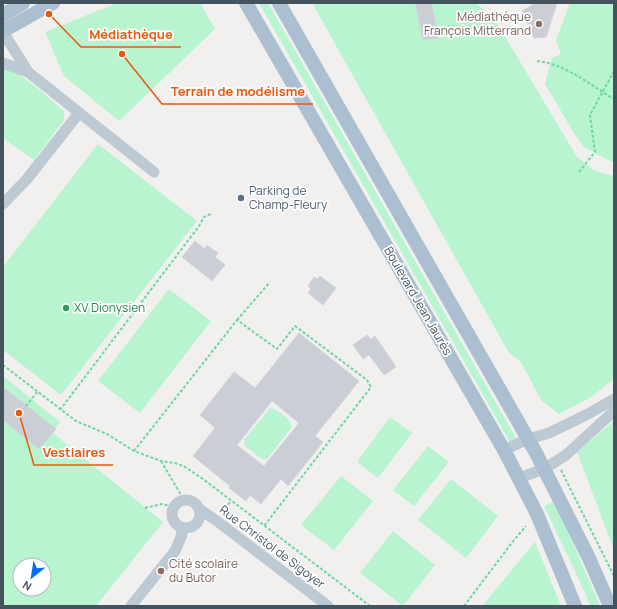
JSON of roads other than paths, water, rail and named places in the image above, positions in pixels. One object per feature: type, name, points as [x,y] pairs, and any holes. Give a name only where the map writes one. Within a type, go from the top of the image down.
[{"type":"main road","points":[[3,15],[23,3]]},
{"type":"main road","points":[[3,31],[53,3]]},
{"type":"main road","name":"Boulevard Jean Jaurès","points":[[246,3],[504,450],[537,514],[575,606]]},
{"type":"main road","points":[[280,3],[528,439],[588,556],[610,606]]},
{"type":"street","points":[[3,31],[28,72]]},
{"type":"street","points":[[3,63],[28,72],[154,172]]},
{"type":"street","points":[[3,204],[27,179],[79,113]]},
{"type":"street","points":[[504,450],[528,439],[549,433],[588,414],[614,399]]},
{"type":"street","points":[[519,478],[544,469],[566,455],[614,411]]},
{"type":"street","points":[[191,500],[199,509],[200,516],[197,523],[192,527],[186,529],[181,528],[173,523],[172,512],[178,502],[191,500]]},
{"type":"street","name":"Rue Christol de Sigoyer","points":[[199,509],[224,526],[328,606]]},
{"type":"street","points":[[131,606],[175,551],[182,535],[181,528]]},
{"type":"place","name":"Médiathèque","points":[[49,14]]},
{"type":"place","name":"Médiathèque François Mitterrand","points":[[539,24]]},
{"type":"place","name":"Terrain de modélisme","points":[[122,54]]},
{"type":"place","name":"Parking de Champ-Fleury","points":[[241,198]]},
{"type":"place","name":"XV Dionysien","points":[[66,308]]},
{"type":"place","name":"Vestiaires","points":[[19,413]]},
{"type":"place","name":"Cité scolaire du Butor","points":[[161,571]]}]
